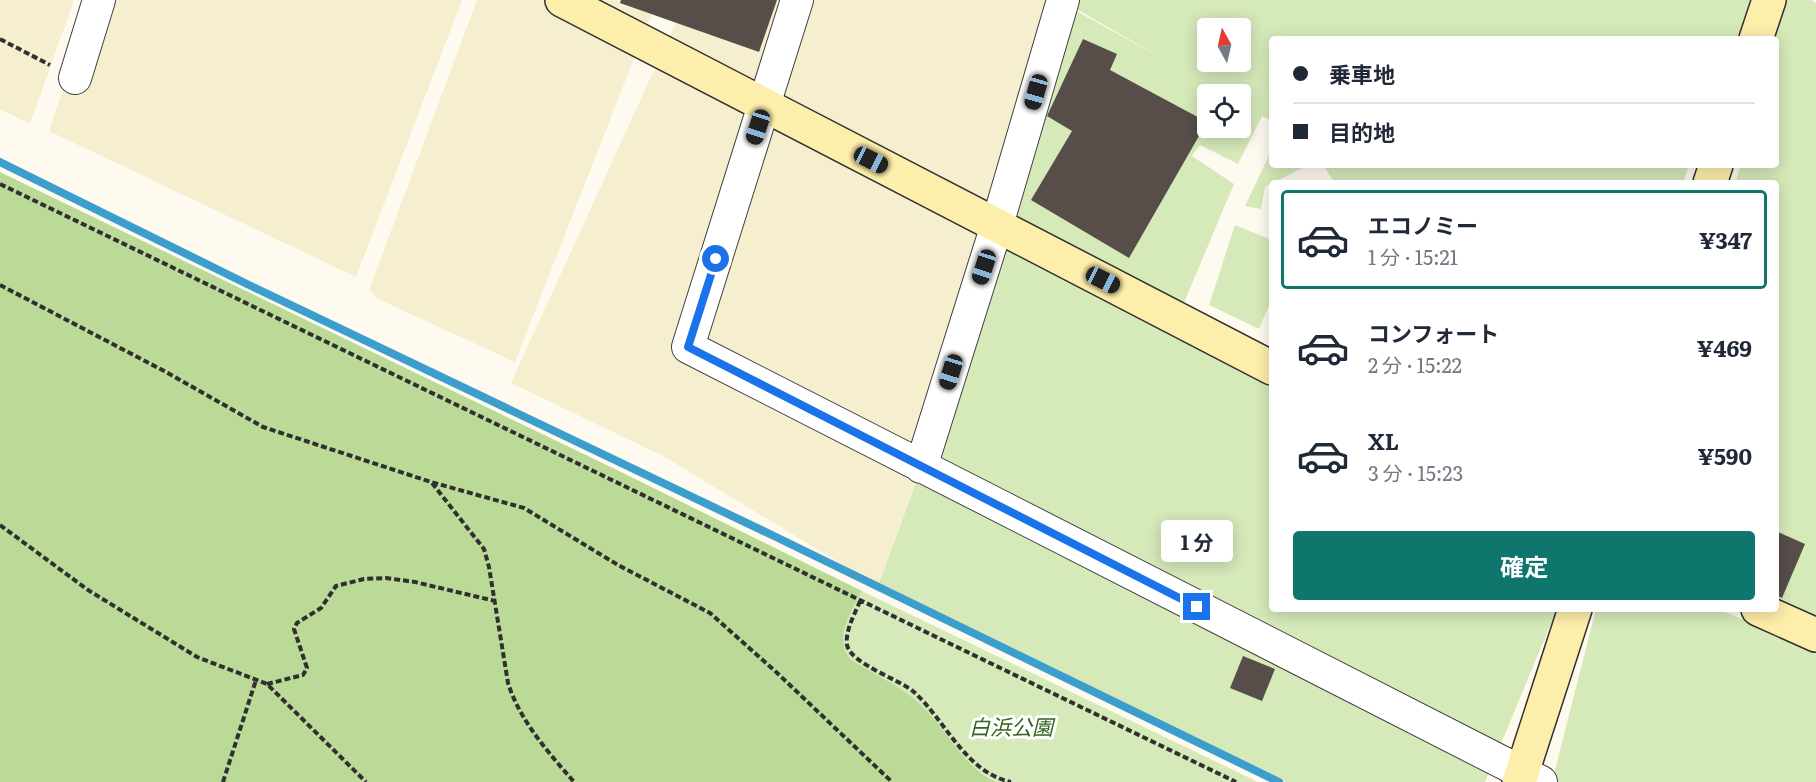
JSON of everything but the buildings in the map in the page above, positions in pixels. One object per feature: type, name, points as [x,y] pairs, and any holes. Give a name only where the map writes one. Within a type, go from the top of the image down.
[{"type":"street","points":[[75,78],[99,0]]},
{"type":"street","points":[[562,0],[1269,366]]},
{"type":"street","points":[[797,0],[688,347],[1527,779],[1574,612]]},
{"type":"street","points":[[921,467],[997,225],[1063,0]]},
{"type":"street","points":[[1757,36],[1769,0]]},
{"type":"street","points":[[1765,612],[1816,635]]},
{"type":"path","points":[[0,39],[75,78]]},
{"type":"path","points":[[0,184],[1236,782]]},
{"type":"path","points":[[0,285],[166,372],[263,427],[431,482],[524,508],[618,564],[710,613],[892,782]]},
{"type":"path","points":[[431,482],[484,549],[513,699],[529,726],[574,782]]},
{"type":"path","points":[[0,525],[88,590],[197,657],[267,684],[366,782]]},
{"type":"path","points":[[267,684],[303,675],[307,668],[294,629],[297,623],[321,608],[336,586],[364,579],[386,578],[415,582],[495,601]]},
{"type":"path","points":[[860,601],[848,630],[847,646],[854,657],[913,691],[972,761],[999,779],[1011,782]]},
{"type":"path","points":[[223,782],[256,680]]},
{"type":"shaded area","points":[[0,0],[74,0],[30,124],[0,109]]},
{"type":"shaded area","points":[[93,0],[462,0],[356,277],[49,131]]},
{"type":"shaded area","points":[[477,0],[657,0],[515,362],[378,299],[369,290]]},
{"type":"shaded area","points":[[686,0],[1058,0],[925,455],[878,586],[663,456],[511,383]]},
{"type":"green space","points":[[1061,0],[1811,0],[1816,3],[1816,619],[1779,603],[1779,180],[1736,180],[1740,168],[1779,168],[1779,36],[1269,36],[1269,120],[1262,116],[1251,138],[1238,164],[1200,145],[1192,156],[1234,184],[1183,305],[1004,216],[1062,3],[1163,59]]},
{"type":"green space","points":[[1269,155],[1269,168],[1302,168],[1279,180],[1269,180],[1269,185],[1265,187],[1261,209],[1245,206]]},
{"type":"green space","points":[[1325,168],[1688,168],[1684,180],[1333,180]]},
{"type":"green space","points":[[0,172],[862,591],[849,617],[844,634],[846,652],[851,660],[914,699],[931,716],[964,758],[996,782],[0,782]]},
{"type":"green space","points":[[1235,225],[1269,239],[1269,305],[1259,329],[1209,305]]},
{"type":"green space","points":[[1002,247],[1269,380],[1269,612],[1556,612],[1485,782],[1285,782],[1020,659],[878,586]]},
{"type":"green space","name":"白浜公園","points":[[862,591],[1258,782],[996,782],[973,767],[900,689],[851,660],[846,652],[844,634],[849,617]]},
{"type":"green space","points":[[1595,612],[1725,612],[1816,651],[1816,782],[1552,782]]},
{"type":"waterway","points":[[0,162],[249,285],[776,537],[1279,782]]},
{"type":"route","points":[[716,259],[688,347],[1197,607]]}]
